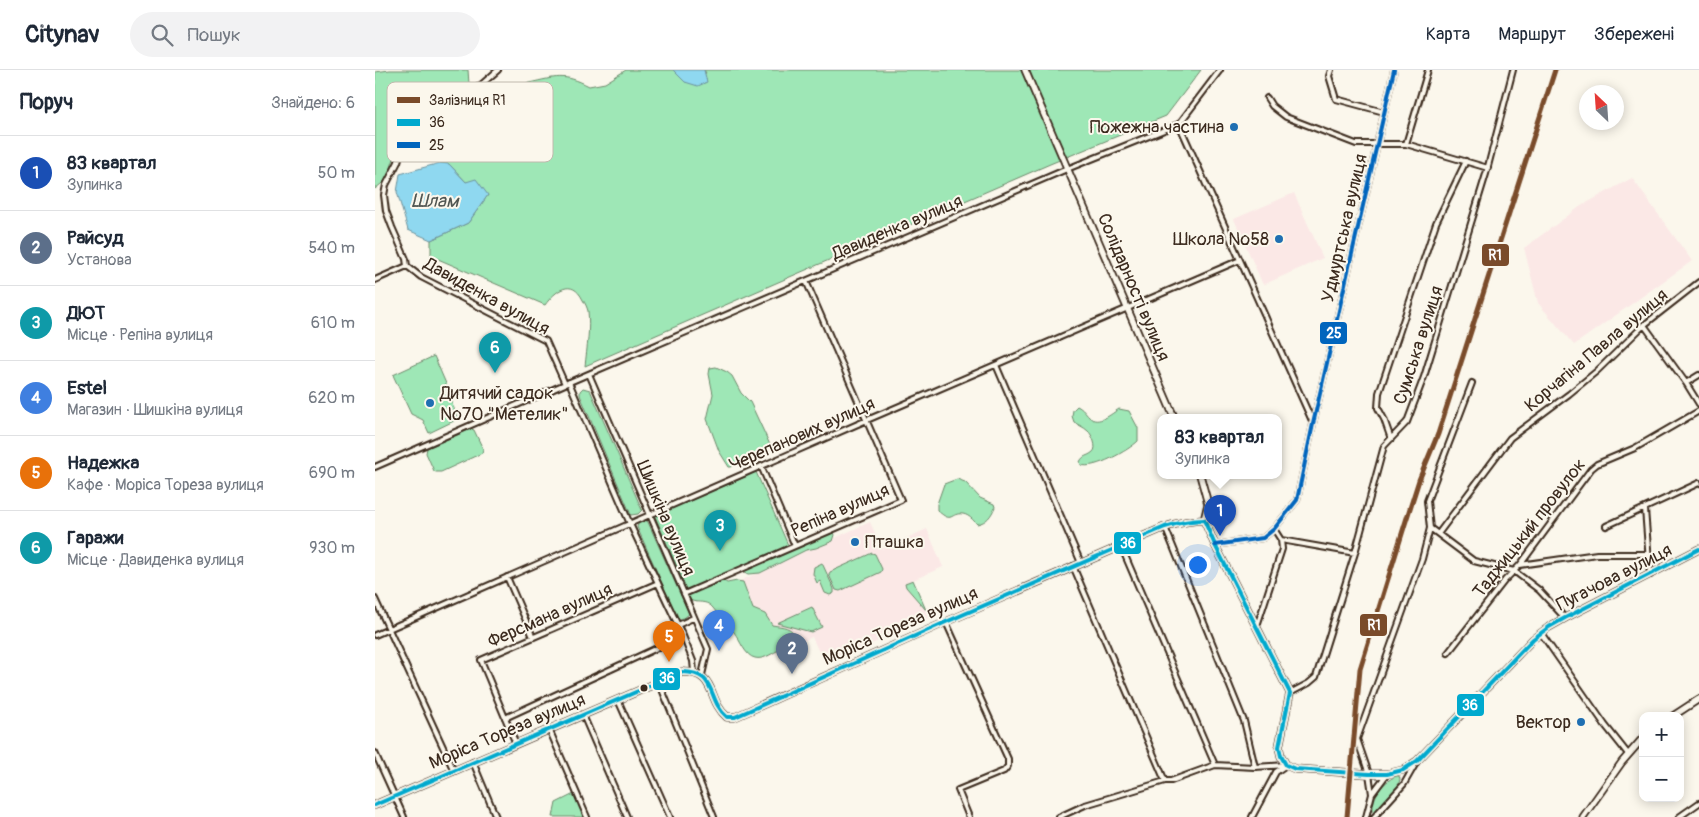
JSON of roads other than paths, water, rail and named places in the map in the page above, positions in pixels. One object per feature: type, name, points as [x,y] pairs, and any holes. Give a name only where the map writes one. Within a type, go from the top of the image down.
[{"type":"street","points":[[484,82],[498,70]]},
{"type":"street","name":"Солідарності вулиця","points":[[1025,70],[1174,414]]},
{"type":"street","points":[[1220,70],[1179,124],[1313,424]]},
{"type":"street","points":[[1331,70],[1329,76],[1336,99],[1384,112]]},
{"type":"street","name":"Удмуртська вулиця","points":[[1215,545],[1263,538],[1274,529],[1297,500],[1394,70]]},
{"type":"street","points":[[1406,144],[1428,70]]},
{"type":"street","name":"Сумська вулиця","points":[[1290,693],[1316,677],[1355,552],[1384,446],[1407,422],[1424,377],[1488,168],[1513,70]]},
{"type":"street","points":[[1267,98],[1271,106],[1286,116],[1356,144],[1406,144],[1488,168]]},
{"type":"street","name":"Давиденка вулиця","points":[[375,467],[1067,169],[1179,124]]},
{"type":"street","points":[[1391,439],[1378,408],[1379,393],[1436,223],[1466,161]]},
{"type":"street","points":[[398,162],[386,185],[384,194],[387,211],[407,259],[407,266]]},
{"type":"street","name":"Черепанових вулиця","points":[[375,635],[867,420],[1240,260]]},
{"type":"street","name":"Давиденка вулиця","points":[[375,280],[407,266],[421,277],[546,341],[567,383]]},
{"type":"street","name":"Репiна вулиця","points":[[683,594],[901,500],[805,281]]},
{"type":"street","name":"Корчагіна Павла вулиця","points":[[1438,534],[1510,438],[1597,371],[1644,325],[1699,282]]},
{"type":"street","points":[[1644,325],[1686,382],[1699,404]]},
{"type":"street","points":[[996,365],[1081,563]]},
{"type":"street","name":"Шишкiна вулиця","points":[[589,374],[708,649],[702,675]]},
{"type":"street","points":[[1686,382],[1699,375]]},
{"type":"street","points":[[567,383],[683,636],[693,661],[694,672],[702,675]]},
{"type":"street","points":[[1372,794],[1369,774],[1357,739],[1422,560],[1430,528],[1427,502],[1472,383]]},
{"type":"street","name":"Таджицький провулок","points":[[1448,653],[1505,580],[1520,565],[1591,469],[1597,464],[1635,448],[1699,411]]},
{"type":"street","points":[[761,466],[795,546]]},
{"type":"street","points":[[1201,479],[1208,504],[1204,520],[1290,693],[1279,747],[1286,765]]},
{"type":"street","points":[[1607,526],[1699,483]]},
{"type":"street","points":[[1645,509],[1650,575]]},
{"type":"street","name":"Моріса Тореза вулиця","points":[[702,675],[722,713],[727,717],[735,717],[946,622],[1165,527],[1181,522],[1204,520]]},
{"type":"street","points":[[1165,527],[1244,721],[1255,768]]},
{"type":"street","points":[[1430,528],[1474,561],[1514,571],[1539,590],[1565,618]]},
{"type":"street","points":[[1257,626],[1282,549],[1281,540],[1274,529]]},
{"type":"street","points":[[1281,540],[1355,552]]},
{"type":"street","points":[[1121,546],[1215,766]]},
{"type":"street","name":"Пугачова вулиця","points":[[1286,765],[1295,769],[1369,774],[1387,774],[1403,770],[1417,761],[1533,639],[1541,633],[1565,618],[1699,549]]},
{"type":"street","points":[[1520,565],[1597,554],[1649,554]]},
{"type":"street","points":[[1073,566],[1165,781]]},
{"type":"street","points":[[507,577],[533,637]]},
{"type":"street","name":"Ферсмана вулиця","points":[[517,744],[481,660],[658,583]]},
{"type":"street","points":[[375,600],[454,770]]},
{"type":"street","points":[[678,625],[693,618]]},
{"type":"street","points":[[946,622],[1008,759],[1008,766],[1004,771],[957,790],[969,817]]},
{"type":"street","points":[[1541,633],[1605,725],[1628,754]]},
{"type":"street","points":[[505,718],[683,636]]},
{"type":"street","name":"Моріса Тореза вулиця","points":[[375,805],[682,672],[694,672]]},
{"type":"street","points":[[659,682],[714,817]]},
{"type":"street","points":[[1679,712],[1699,699]]},
{"type":"street","points":[[618,700],[670,817]]},
{"type":"street","points":[[583,715],[627,817]]},
{"type":"street","points":[[549,729],[587,817]]},
{"type":"street","points":[[1583,817],[1628,754],[1639,742]]},
{"type":"street","points":[[375,753],[404,817]]},
{"type":"street","name":"Пугачова вулиця","points":[[1374,817],[1404,784],[1417,761]]},
{"type":"street","points":[[473,762],[496,817]]},
{"type":"street","points":[[1059,817],[1085,805],[1165,781],[1171,781],[1215,766],[1255,768],[1286,765]]},
{"type":"street","points":[[1252,817],[1276,772],[1286,765]]},
{"type":"street","points":[[1366,817],[1372,794],[1387,774]]},
{"type":"street","points":[[1679,817],[1699,803]]},
{"type":"water","points":[[673,70],[704,70],[707,82],[698,86],[685,82]]},
{"type":"water","name":"Шлам","points":[[440,163],[449,164],[466,182],[476,179],[488,195],[468,223],[431,240],[408,230],[397,192],[400,174]]},
{"type":"rail line","name":"R1","points":[[1347,817],[1360,669],[1419,480],[1438,434],[1555,70]]},
{"type":"place","name":"Пожежна частина","points":[[1234,127]]},
{"type":"place","name":"Школа №58","points":[[1279,239]]},
{"type":"place","name":"Гаражи","points":[[495,373]]},
{"type":"place","name":"Дитячий садок №70 \"Метелик\"","points":[[430,403]]},
{"type":"place","name":"83 квартал","points":[[1220,536]]},
{"type":"place","name":"Пташка","points":[[855,542]]},
{"type":"place","name":"ДЮТ","points":[[720,551]]},
{"type":"place","name":"Estel","points":[[719,651]]},
{"type":"place","name":"Надежка","points":[[669,662]]},
{"type":"place","name":"Райсуд","points":[[792,674]]},
{"type":"place","name":"Вектор","points":[[1581,722]]}]
